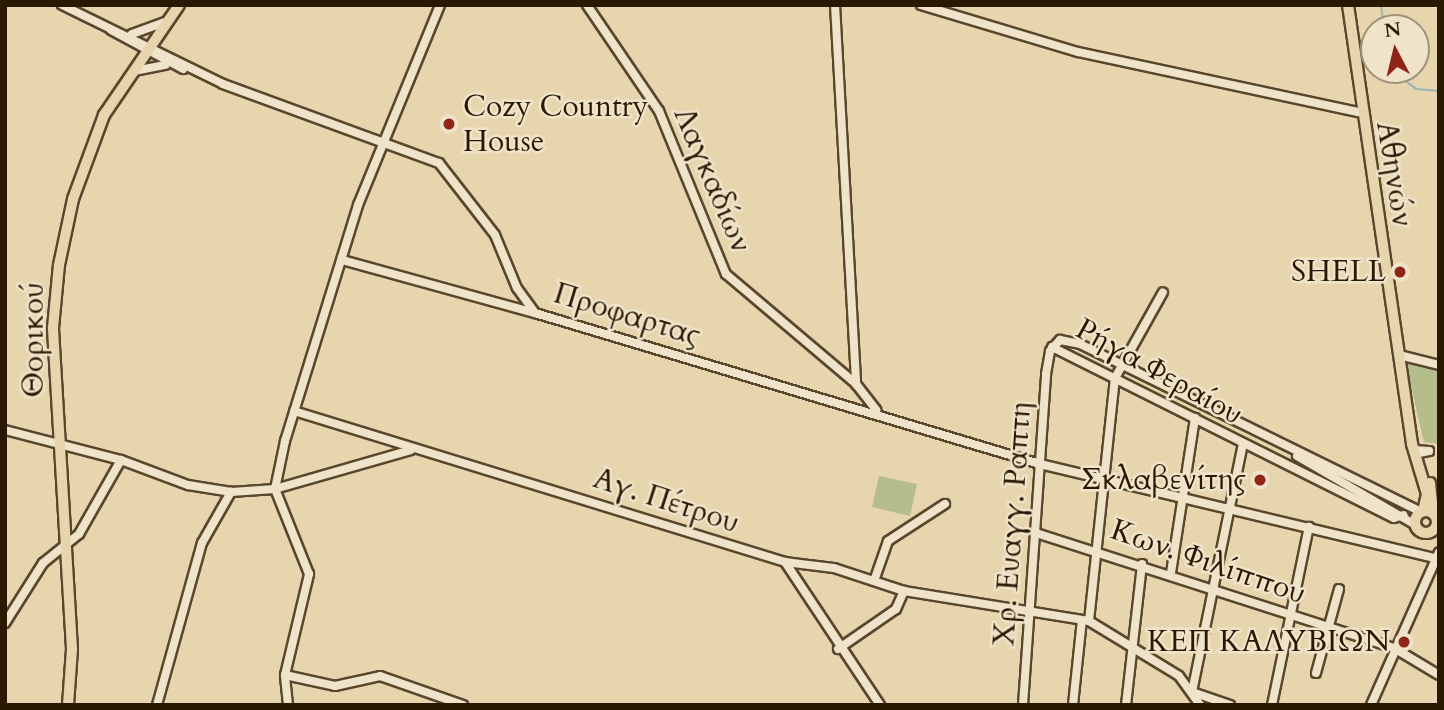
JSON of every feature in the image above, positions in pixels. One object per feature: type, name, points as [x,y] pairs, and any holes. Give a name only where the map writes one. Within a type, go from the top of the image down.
[{"type":"main road","name":"Θορικού","points":[[68,705],[66,547],[53,309],[64,235],[99,128],[128,73],[179,5]]},
{"type":"main road","name":"Αθηνών","points":[[1348,5],[1359,112],[1411,433],[1422,451],[1426,512],[1438,527]]},
{"type":"main road","points":[[1426,512],[1415,524],[1423,533],[1439,542]]},
{"type":"main road","points":[[1423,533],[1438,527]]},
{"type":"street","name":"Προφαρτας","points":[[62,5],[199,74]]},
{"type":"street","points":[[288,705],[285,675],[309,574],[275,489],[294,411],[342,260],[383,142],[440,5]]},
{"type":"street","name":"Λαγκαδίων","points":[[587,5],[659,111],[726,274],[856,384],[876,410]]},
{"type":"street","points":[[835,5],[856,384]]},
{"type":"street","points":[[921,5],[1078,52],[1359,112]]},
{"type":"street","points":[[122,31],[144,34],[167,20]]},
{"type":"street","name":"Προφαρτας","points":[[100,23],[122,31],[169,65],[439,163],[495,236],[517,288],[535,313],[876,410],[1040,464],[1437,555]]},
{"type":"street","points":[[128,73],[169,65]]},
{"type":"street","points":[[342,260],[535,313]]},
{"type":"street","points":[[1073,705],[1098,549],[1115,378],[1163,292]]},
{"type":"street","name":"Ρήγα Φεραίου","points":[[1052,347],[1071,340],[1297,456],[1415,524]]},
{"type":"street","name":"Ρήγα Φεραίου","points":[[1052,347],[1394,518],[1404,516]]},
{"type":"street","name":"Χρ. Ευαγγ. Ραπτη","points":[[1023,705],[1040,464],[1052,347]]},
{"type":"street","points":[[1399,355],[1439,365]]},
{"type":"street","name":"Αγ. Πέτρου","points":[[294,411],[411,450],[490,468],[785,562],[874,581],[904,591],[1086,620]]},
{"type":"street","points":[[1171,573],[1195,418]]},
{"type":"street","points":[[5,430],[121,460],[188,485],[231,492],[275,489],[411,450]]},
{"type":"street","points":[[1192,692],[1243,444]]},
{"type":"street","points":[[1292,465],[1297,456]]},
{"type":"street","name":"Ρήγα Φεραίου","points":[[1297,456],[1426,512]]},
{"type":"street","points":[[5,624],[43,563],[66,547],[90,519],[121,460]]},
{"type":"street","points":[[157,705],[197,556],[231,492]]},
{"type":"street","points":[[874,581],[888,541],[945,504]]},
{"type":"street","points":[[1272,705],[1293,615],[1309,527]]},
{"type":"street","name":"Κων. Φιλίππου","points":[[1036,533],[1098,549],[1394,648],[1439,675]]},
{"type":"street","points":[[1371,705],[1437,555]]},
{"type":"street","points":[[785,562],[838,649],[880,705]]},
{"type":"street","points":[[1126,705],[1142,564]]},
{"type":"street","points":[[1316,673],[1339,589]]},
{"type":"street","points":[[838,649],[896,609],[904,591]]},
{"type":"street","points":[[1086,620],[1179,676],[1200,705]]},
{"type":"street","points":[[285,675],[335,685],[380,676],[463,705]]},
{"type":"street","points":[[1192,692],[1230,705]]},
{"type":"green space","points":[[1405,361],[1439,372],[1439,444],[1424,442]]},
{"type":"green space","points":[[879,476],[917,484],[910,516],[872,507]]},
{"type":"waterway","points":[[1381,5],[1382,14]]},
{"type":"waterway","points":[[1409,84],[1416,89],[1439,91]]},
{"type":"place","name":"Cozy Country House","points":[[449,124]]},
{"type":"place","name":"SHELL","points":[[1400,272]]},
{"type":"place","name":"Σκλαβενίτης","points":[[1260,480]]},
{"type":"place","name":"ΚΕΠ ΚΑΛΥΒΙΩΝ","points":[[1404,642]]}]
